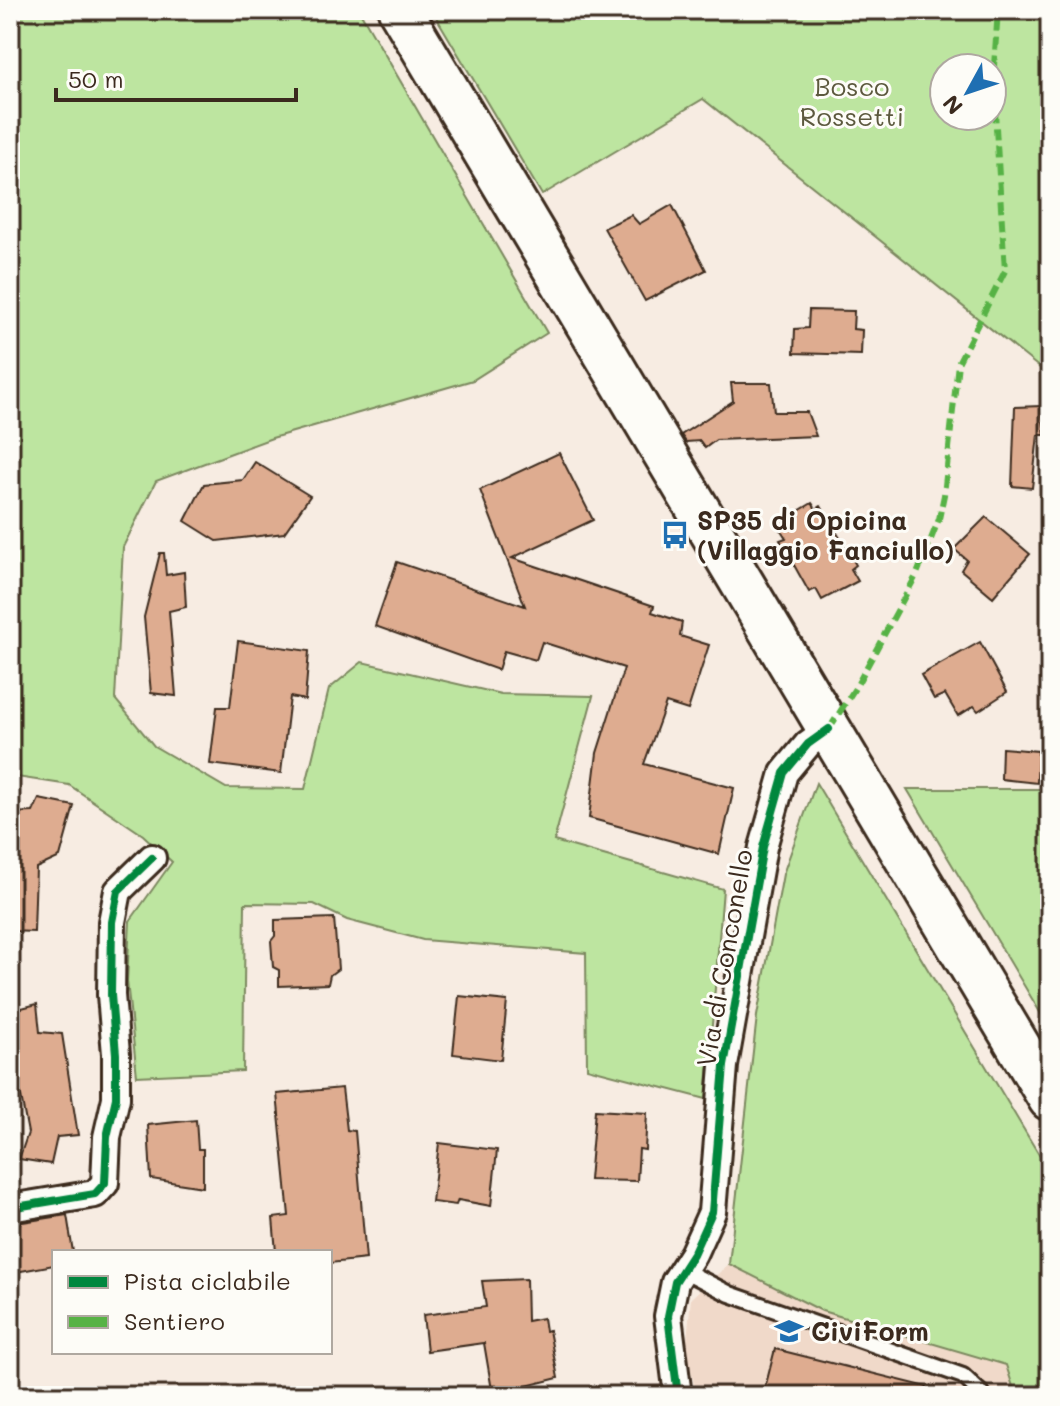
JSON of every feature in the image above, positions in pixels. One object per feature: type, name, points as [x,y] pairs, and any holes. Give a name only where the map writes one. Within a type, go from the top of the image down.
[{"type":"main road","points":[[400,10],[1050,1099]]},
{"type":"street","name":"Via di Conconello","points":[[678,1396],[668,1316],[675,1282],[712,1212],[724,1066],[763,847],[784,773],[808,744],[829,729]]},
{"type":"street","points":[[10,1208],[95,1194],[105,1183],[107,1137],[116,1098],[111,995],[112,922],[118,891],[152,858]]},
{"type":"lane","points":[[683,1270],[730,1294],[963,1376],[984,1396]]},
{"type":"shaded area","name":"CiviForm","points":[[729,1264],[822,1311],[1007,1365],[1016,1396],[697,1396],[686,1351],[691,1298]]},
{"type":"green space","points":[[10,10],[359,10],[547,333],[473,380],[272,438],[156,481],[123,547],[115,699],[154,746],[226,788],[305,789],[329,689],[362,662],[501,694],[593,696],[554,841],[723,889],[706,1099],[587,1068],[586,953],[423,940],[347,920],[314,904],[245,903],[243,1071],[137,1076],[127,981],[130,921],[172,862],[143,835],[69,785],[10,776]]},
{"type":"green space","name":"Bosco Rossetti","points":[[432,10],[1050,10],[1050,376],[703,99],[542,195]]},
{"type":"green space","points":[[816,783],[1050,1173],[1050,1396],[1016,1396],[1006,1365],[822,1311],[729,1264],[757,1016],[783,874]]},
{"type":"green space","points":[[907,789],[1050,789],[1050,1029]]},
{"type":"building","points":[[672,205],[706,270],[645,301],[604,228],[631,215],[639,224]]},
{"type":"building","points":[[809,310],[854,311],[853,329],[862,330],[861,355],[794,353],[795,329],[808,328]]},
{"type":"building","points":[[731,383],[771,383],[774,412],[807,412],[816,436],[716,440],[705,448],[700,441],[686,442],[681,435],[733,401]]},
{"type":"building","points":[[1041,406],[1045,435],[1038,435],[1032,488],[1012,486],[1015,407]]},
{"type":"building","points":[[559,453],[593,520],[512,558],[654,606],[652,612],[682,622],[680,636],[709,645],[688,710],[666,703],[644,764],[734,788],[719,854],[589,818],[597,753],[624,668],[542,642],[536,660],[504,651],[498,670],[375,626],[397,562],[525,606],[480,490]]},
{"type":"building","points":[[255,462],[310,496],[284,533],[217,541],[185,521],[204,484],[243,480]]},
{"type":"building","points":[[812,503],[816,509],[821,506],[856,565],[851,569],[858,581],[822,600],[816,589],[809,592],[780,540],[786,538],[777,524]]},
{"type":"building","points":[[986,517],[1030,554],[993,597],[961,570],[967,560],[954,549]]},
{"type":"building","points":[[160,553],[164,553],[166,575],[184,572],[186,607],[169,611],[176,696],[151,693],[144,617]]},
{"type":"building","points":[[238,641],[309,651],[305,700],[290,697],[281,773],[210,764],[217,707],[230,707]]},
{"type":"building","points":[[980,642],[1007,692],[978,711],[974,706],[958,716],[945,694],[934,699],[921,675]]},
{"type":"building","points":[[1002,748],[1038,751],[1037,783],[1001,779]]},
{"type":"building","points":[[39,799],[74,806],[60,857],[36,868],[34,932],[10,931],[10,813],[33,812]]},
{"type":"building","points":[[334,918],[338,969],[330,975],[328,984],[279,986],[279,970],[273,967],[271,941],[275,936],[275,920]]},
{"type":"building","points":[[459,996],[507,1001],[501,1060],[453,1054]]},
{"type":"building","points":[[37,1004],[40,1032],[62,1034],[78,1135],[57,1137],[51,1164],[19,1159],[28,1133],[10,1039],[10,1011]]},
{"type":"building","points":[[342,1088],[347,1130],[355,1131],[366,1259],[332,1263],[332,1250],[276,1250],[273,1218],[289,1216],[277,1094]]},
{"type":"building","points":[[595,1110],[647,1113],[645,1150],[639,1149],[637,1181],[589,1180]]},
{"type":"building","points":[[196,1120],[198,1149],[203,1149],[203,1187],[151,1179],[148,1125]]},
{"type":"building","points":[[439,1143],[497,1150],[491,1206],[458,1200],[456,1205],[432,1202]]},
{"type":"building","points":[[67,1215],[73,1250],[52,1250],[52,1265],[10,1273],[10,1224]]},
{"type":"building","points":[[526,1279],[527,1321],[543,1318],[545,1331],[549,1330],[558,1378],[518,1388],[518,1396],[493,1396],[484,1343],[427,1351],[423,1315],[486,1307],[482,1281]]},
{"type":"building","points":[[775,1349],[927,1387],[926,1396],[763,1396]]},
{"type":"marked path","points":[[829,729],[857,685],[917,574],[939,519],[958,363],[1005,271],[993,80],[998,10]]},
{"type":"cycle path","points":[[678,1396],[668,1316],[675,1282],[693,1254],[712,1212],[724,1066],[763,847],[784,773],[808,744],[829,729]]},
{"type":"cycle path","points":[[10,1208],[95,1194],[105,1183],[107,1137],[116,1098],[111,995],[112,922],[118,891],[152,858]]},
{"type":"place","name":"SP35 di Opicina (Villaggio Fanciullo)","points":[[675,535]]},
{"type":"place","name":"CiviForm","points":[[789,1331]]}]
